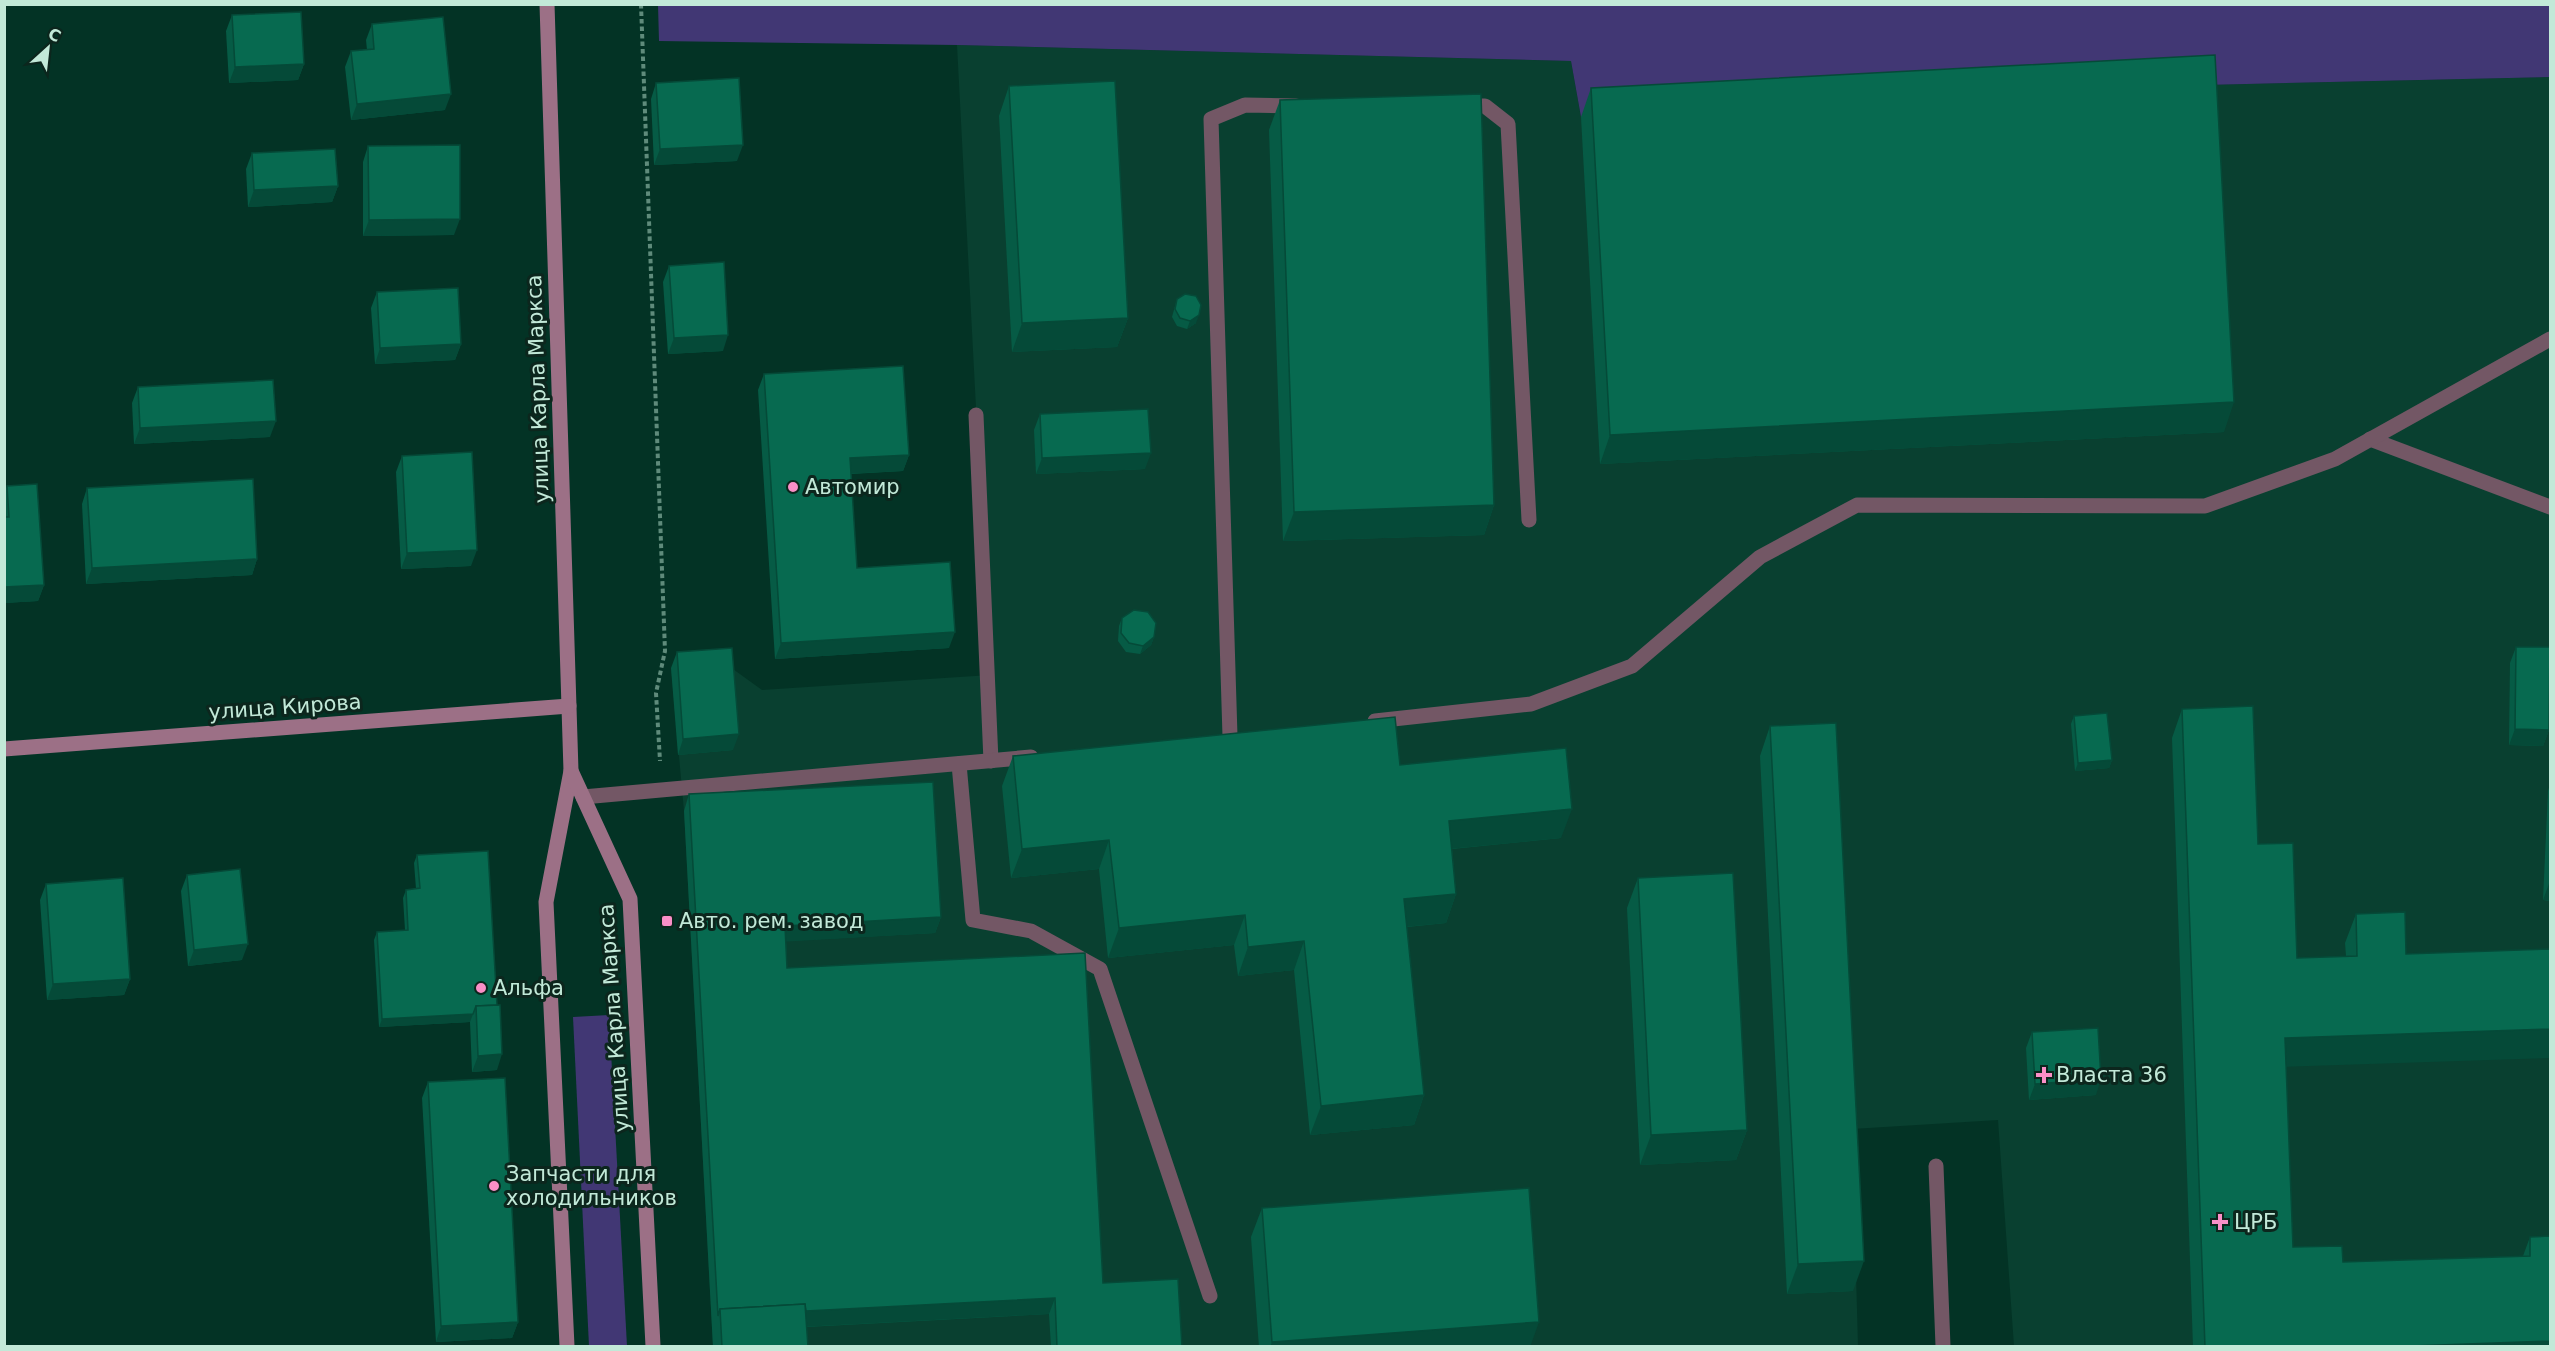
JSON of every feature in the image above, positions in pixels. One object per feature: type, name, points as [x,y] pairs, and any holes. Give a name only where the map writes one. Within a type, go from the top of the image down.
[{"type":"main road","name":"улица Карла Маркса","points":[[547,4],[571,771],[546,902],[567,1347]]},
{"type":"main road","name":"улица Кирова","points":[[4,749],[569,706]]},
{"type":"main road","name":"улица Карла Маркса","points":[[571,771],[630,899],[653,1347]]},
{"type":"street","points":[[1230,736],[1211,119],[1245,105],[1317,106]]},
{"type":"street","points":[[1449,106],[1485,106],[1508,124],[1529,520]]},
{"type":"street","points":[[1358,722],[1531,704],[1632,666],[1760,557],[1857,505],[2205,506],[2335,459],[2550,339]]},
{"type":"street","points":[[976,415],[991,761]]},
{"type":"street","points":[[2370,439],[2550,507]]},
{"type":"street","points":[[583,797],[1048,755]]},
{"type":"street","points":[[959,764],[973,920],[1031,931],[1100,969],[1210,1296]]},
{"type":"street","points":[[1936,1166],[1944,1347]]},
{"type":"path","points":[[641,4],[665,651],[656,693],[661,770]]},
{"type":"shaded area","points":[[2550,4],[2550,77],[2205,85],[1581,117],[1571,61],[957,45],[659,41],[658,5]]},
{"type":"shaded area","points":[[957,45],[1571,61],[1581,117],[2205,85],[2550,77],[2550,1346],[2014,1346],[1998,1120],[1852,1129],[1858,1346],[713,1346],[684,811],[671,668],[726,664],[762,690],[990,675]]},
{"type":"shaded area","points":[[609,1015],[627,1346],[589,1346],[573,1017]]},
{"type":"building","points":[[301,12],[304,64],[235,67],[232,15]]},
{"type":"building","points":[[443,17],[451,94],[357,104],[351,51],[374,49],[372,24]]},
{"type":"building","points":[[2215,55],[2234,402],[1610,435],[1591,88]]},
{"type":"building","points":[[739,78],[743,145],[660,149],[656,83]]},
{"type":"building","points":[[1115,81],[1128,318],[1022,323],[1009,86]]},
{"type":"building","points":[[1481,94],[1494,505],[1294,512],[1280,100]]},
{"type":"building","points":[[460,145],[460,219],[369,220],[368,146]]},
{"type":"building","points":[[335,149],[338,186],[254,190],[252,153]]},
{"type":"building","points":[[724,262],[728,335],[674,338],[669,266]]},
{"type":"building","points":[[458,288],[461,344],[380,348],[377,292]]},
{"type":"building","points":[[1185,294],[1196,296],[1201,305],[1199,315],[1190,321],[1180,318],[1175,309],[1177,299]]},
{"type":"building","points":[[903,366],[909,455],[850,458],[857,568],[950,562],[955,632],[781,643],[764,374]]},
{"type":"building","points":[[273,380],[276,421],[140,428],[138,387]]},
{"type":"building","points":[[1148,409],[1151,453],[1042,458],[1040,414]]},
{"type":"building","points":[[472,452],[477,550],[407,553],[402,456]]},
{"type":"building","points":[[253,479],[257,559],[92,568],[87,488]]},
{"type":"building","points":[[37,484],[44,585],[4,587],[4,517],[9,517],[7,486]]},
{"type":"building","points":[[1134,610],[1148,612],[1156,623],[1154,637],[1143,646],[1129,643],[1121,633],[1122,618]]},
{"type":"building","points":[[2516,647],[2550,647],[2549,730],[2515,729]]},
{"type":"building","points":[[732,648],[739,734],[683,739],[677,652]]},
{"type":"building","points":[[2253,706],[2258,844],[2293,843],[2297,958],[2357,956],[2356,914],[2405,912],[2406,954],[2550,949],[2550,1029],[2285,1038],[2293,1247],[2342,1246],[2343,1262],[2530,1256],[2530,1237],[2550,1236],[2550,1341],[2384,1347],[2205,1347],[2182,709]]},
{"type":"building","points":[[2107,713],[2112,760],[2078,763],[2074,716]]},
{"type":"building","points":[[1395,717],[1400,765],[1566,748],[1572,809],[1449,821],[1456,894],[1404,899],[1424,1095],[1321,1106],[1304,941],[1248,947],[1245,915],[1119,928],[1109,840],[1022,849],[1013,756]]},
{"type":"building","points":[[1836,723],[1864,1261],[1798,1264],[1770,726]]},
{"type":"building","points":[[933,782],[941,917],[785,926],[787,968],[1085,953],[1103,1283],[1178,1279],[1182,1347],[1057,1347],[1055,1298],[806,1311],[805,1304],[720,1309],[718,1316],[689,794]]},
{"type":"building","points":[[488,851],[497,1005],[476,1006],[473,1014],[382,1019],[377,932],[408,930],[406,890],[420,888],[417,855]]},
{"type":"building","points":[[240,869],[248,944],[194,950],[187,875]]},
{"type":"building","points":[[1733,873],[1747,1130],[1651,1135],[1638,878]]},
{"type":"building","points":[[123,878],[130,979],[53,984],[46,884]]},
{"type":"building","points":[[500,1005],[502,1054],[478,1056],[476,1006]]},
{"type":"building","points":[[2098,1028],[2101,1079],[2035,1084],[2032,1032]]},
{"type":"building","points":[[505,1078],[518,1322],[441,1326],[428,1082]]},
{"type":"building","points":[[1529,1188],[1539,1322],[1272,1342],[1262,1208]]},
{"type":"building","points":[[805,1304],[808,1347],[722,1347],[720,1309]]},
{"type":"place","name":"Автомир","points":[[793,487]]},
{"type":"place","name":"Авто. рем. завод","points":[[667,921]]},
{"type":"place","name":"Альфа","points":[[481,988]]},
{"type":"place","name":"Власта 36","points":[[2044,1075]]},
{"type":"place","name":"Запчасти для холодильников","points":[[494,1186]]},
{"type":"place","name":"ЦРБ","points":[[2220,1222]]}]
